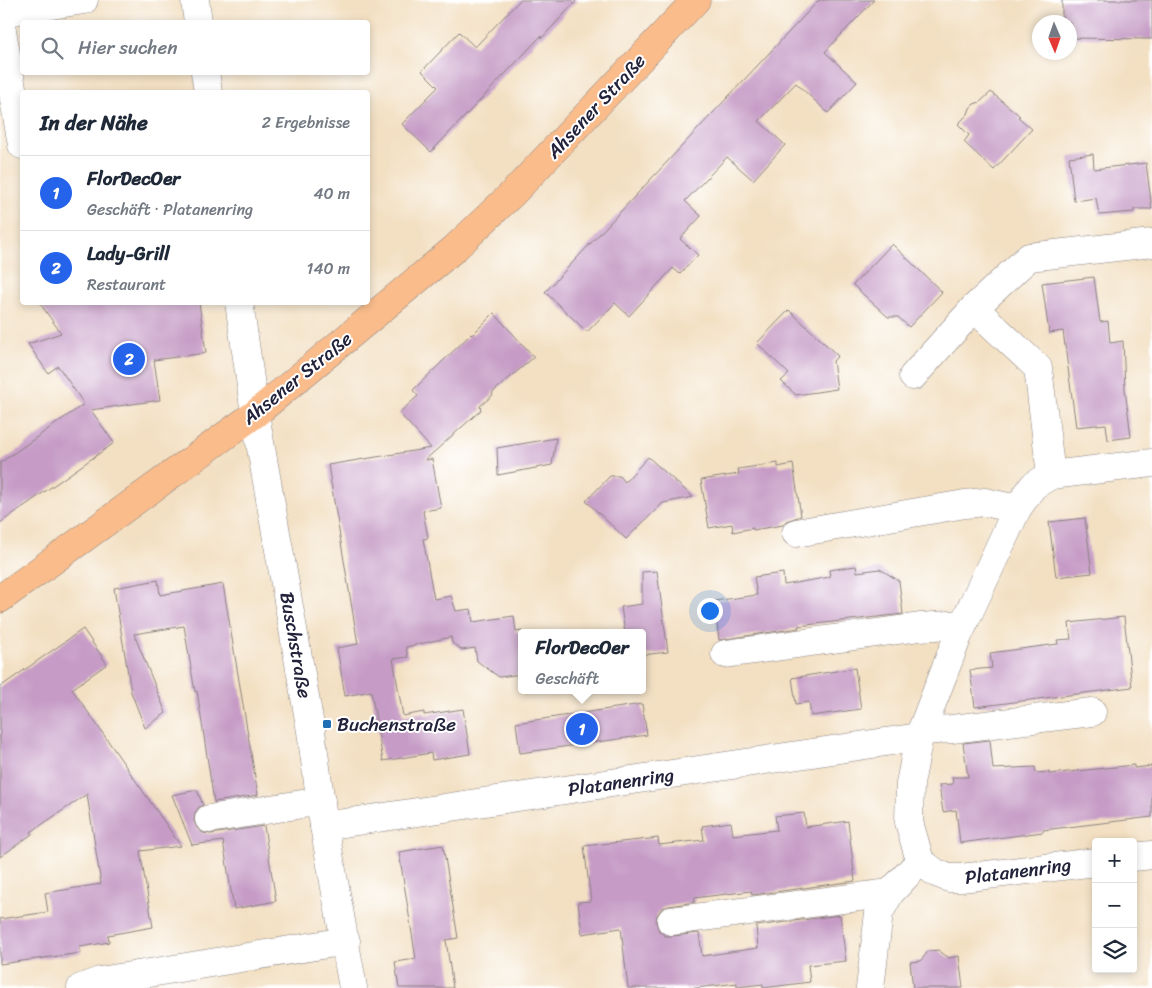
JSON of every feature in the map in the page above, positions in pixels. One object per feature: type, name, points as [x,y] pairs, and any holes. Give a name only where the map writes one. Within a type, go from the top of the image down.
[{"type":"main road","name":"Ahsener Straße","points":[[0,599],[255,414],[454,250],[486,220],[696,0]]},
{"type":"street","points":[[0,13],[84,0]]},
{"type":"street","points":[[194,0],[198,20]]},
{"type":"street","points":[[0,19],[20,134]]},
{"type":"street","points":[[205,75],[208,90]]},
{"type":"street","points":[[913,376],[974,308],[1029,257],[1152,243]]},
{"type":"street","name":"Buschstraße","points":[[239,305],[255,414],[311,731],[322,813],[353,988]]},
{"type":"street","points":[[974,308],[1038,368],[1051,475]]},
{"type":"street","points":[[870,988],[879,913],[890,894],[920,861],[910,822],[910,784],[920,734],[963,624],[1017,509],[1032,486],[1051,475],[1152,463]]},
{"type":"street","points":[[796,533],[965,504],[985,502],[1017,509]]},
{"type":"street","points":[[725,654],[920,627],[963,624]]},
{"type":"street","name":"Platanenring","points":[[209,819],[322,813],[1092,712]]},
{"type":"street","points":[[1137,857],[1152,855]]},
{"type":"street","name":"Platanenring","points":[[920,861],[936,874],[949,878],[1092,862]]},
{"type":"street","points":[[671,922],[890,894]]},
{"type":"street","points":[[82,988],[100,981],[346,941]]},
{"type":"building","points":[[520,0],[577,0],[431,152],[402,124],[438,87],[422,71],[459,32],[475,47]]},
{"type":"building","points":[[819,0],[874,0],[825,52],[857,82],[828,113],[796,83],[759,121],[785,145],[753,180],[727,157],[685,201],[701,216],[680,239],[698,255],[680,274],[673,268],[629,316],[615,303],[587,332],[545,292]]},
{"type":"building","points":[[1062,0],[1152,0],[1152,39],[1077,38],[1077,15],[1062,15]]},
{"type":"building","points":[[991,92],[1020,116],[1018,117],[1032,129],[994,170],[964,142],[969,135],[958,124],[968,114],[974,104],[980,102]]},
{"type":"building","points":[[1093,154],[1094,169],[1146,163],[1152,209],[1134,209],[1134,212],[1099,215],[1096,198],[1074,201],[1069,157]]},
{"type":"building","points":[[892,244],[942,292],[909,327],[898,317],[888,317],[853,285]]},
{"type":"building","points":[[1094,277],[1100,322],[1108,321],[1110,343],[1123,341],[1125,389],[1131,437],[1108,440],[1106,424],[1076,427],[1063,331],[1049,333],[1042,283]]},
{"type":"building","points":[[41,305],[199,305],[206,353],[154,360],[160,400],[91,410],[114,443],[0,523],[0,463],[84,404],[58,366],[48,373],[28,344],[61,333]]},
{"type":"building","points":[[789,310],[838,356],[833,361],[837,389],[796,395],[781,381],[789,374],[757,343]]},
{"type":"building","points":[[494,313],[534,357],[492,393],[493,395],[480,406],[481,410],[425,460],[432,459],[441,508],[423,511],[428,538],[423,539],[434,599],[451,596],[456,611],[471,609],[473,622],[514,616],[516,632],[518,632],[518,675],[499,677],[477,661],[475,648],[462,650],[452,643],[451,637],[406,647],[408,657],[393,659],[403,716],[424,712],[424,715],[463,709],[470,754],[432,760],[431,753],[383,761],[371,691],[345,696],[337,648],[358,644],[328,465],[431,448],[399,413],[418,396],[413,390]]},
{"type":"building","points":[[556,438],[552,465],[498,475],[497,448]]},
{"type":"building","points":[[648,457],[693,497],[663,503],[626,539],[586,501],[610,476],[620,476],[625,482]]},
{"type":"building","points":[[778,463],[778,467],[793,464],[801,516],[786,521],[783,525],[753,530],[753,528],[733,532],[732,524],[709,528],[701,480],[739,474],[738,469]]},
{"type":"building","points":[[1085,518],[1092,573],[1056,577],[1049,522]]},
{"type":"building","points":[[856,566],[857,572],[880,569],[899,581],[903,614],[798,626],[799,628],[719,640],[714,601],[757,595],[754,577],[783,573],[784,585],[830,577],[829,570]]},
{"type":"building","points":[[657,571],[668,652],[646,655],[646,629],[624,629],[621,607],[642,604],[642,572]]},
{"type":"building","points":[[158,580],[160,595],[223,584],[258,795],[214,802],[197,691],[195,692],[184,626],[134,634],[166,713],[145,728],[131,692],[114,588]]},
{"type":"building","points":[[1124,617],[1132,687],[975,707],[970,670],[992,668],[990,653],[1058,644],[1057,640],[1071,639],[1069,623]]},
{"type":"building","points":[[83,629],[107,664],[72,689],[181,846],[140,851],[153,927],[108,935],[109,942],[80,947],[81,953],[0,964],[0,919],[48,912],[45,893],[101,884],[87,794],[31,832],[32,834],[0,857],[0,687]]},
{"type":"building","points":[[855,668],[861,709],[811,716],[809,702],[796,704],[792,678]]},
{"type":"building","points":[[642,704],[647,735],[520,753],[516,723]]},
{"type":"building","points":[[990,740],[993,769],[1035,767],[1036,773],[1049,772],[1049,774],[1134,765],[1134,768],[1152,766],[1152,817],[1043,830],[1043,832],[960,843],[956,810],[943,812],[939,785],[953,784],[952,777],[968,777],[963,743]]},
{"type":"building","points":[[197,790],[203,805],[195,813],[194,821],[197,828],[203,833],[211,834],[264,826],[276,901],[234,909],[223,841],[192,845],[172,795]]},
{"type":"building","points":[[804,813],[806,827],[848,821],[855,881],[752,895],[751,891],[694,898],[695,902],[662,908],[657,915],[656,922],[659,931],[665,936],[699,933],[702,956],[758,948],[756,926],[840,915],[846,961],[808,965],[810,982],[763,988],[763,984],[737,987],[737,983],[696,988],[628,988],[621,928],[582,934],[578,902],[591,901],[584,846],[658,838],[659,845],[704,840],[702,826],[731,822],[733,835],[777,830],[775,816]]},
{"type":"building","points":[[443,845],[458,938],[446,940],[453,988],[399,988],[395,962],[416,959],[399,852]]},
{"type":"building","points":[[938,950],[949,958],[959,956],[963,988],[913,988],[910,962],[921,961],[928,951]]},
{"type":"place","name":"Lady-Grill","points":[[129,359]]},
{"type":"place","name":"Buchenstraße","points":[[327,724]]},
{"type":"place","name":"FlorDecOer","points":[[582,729]]}]
